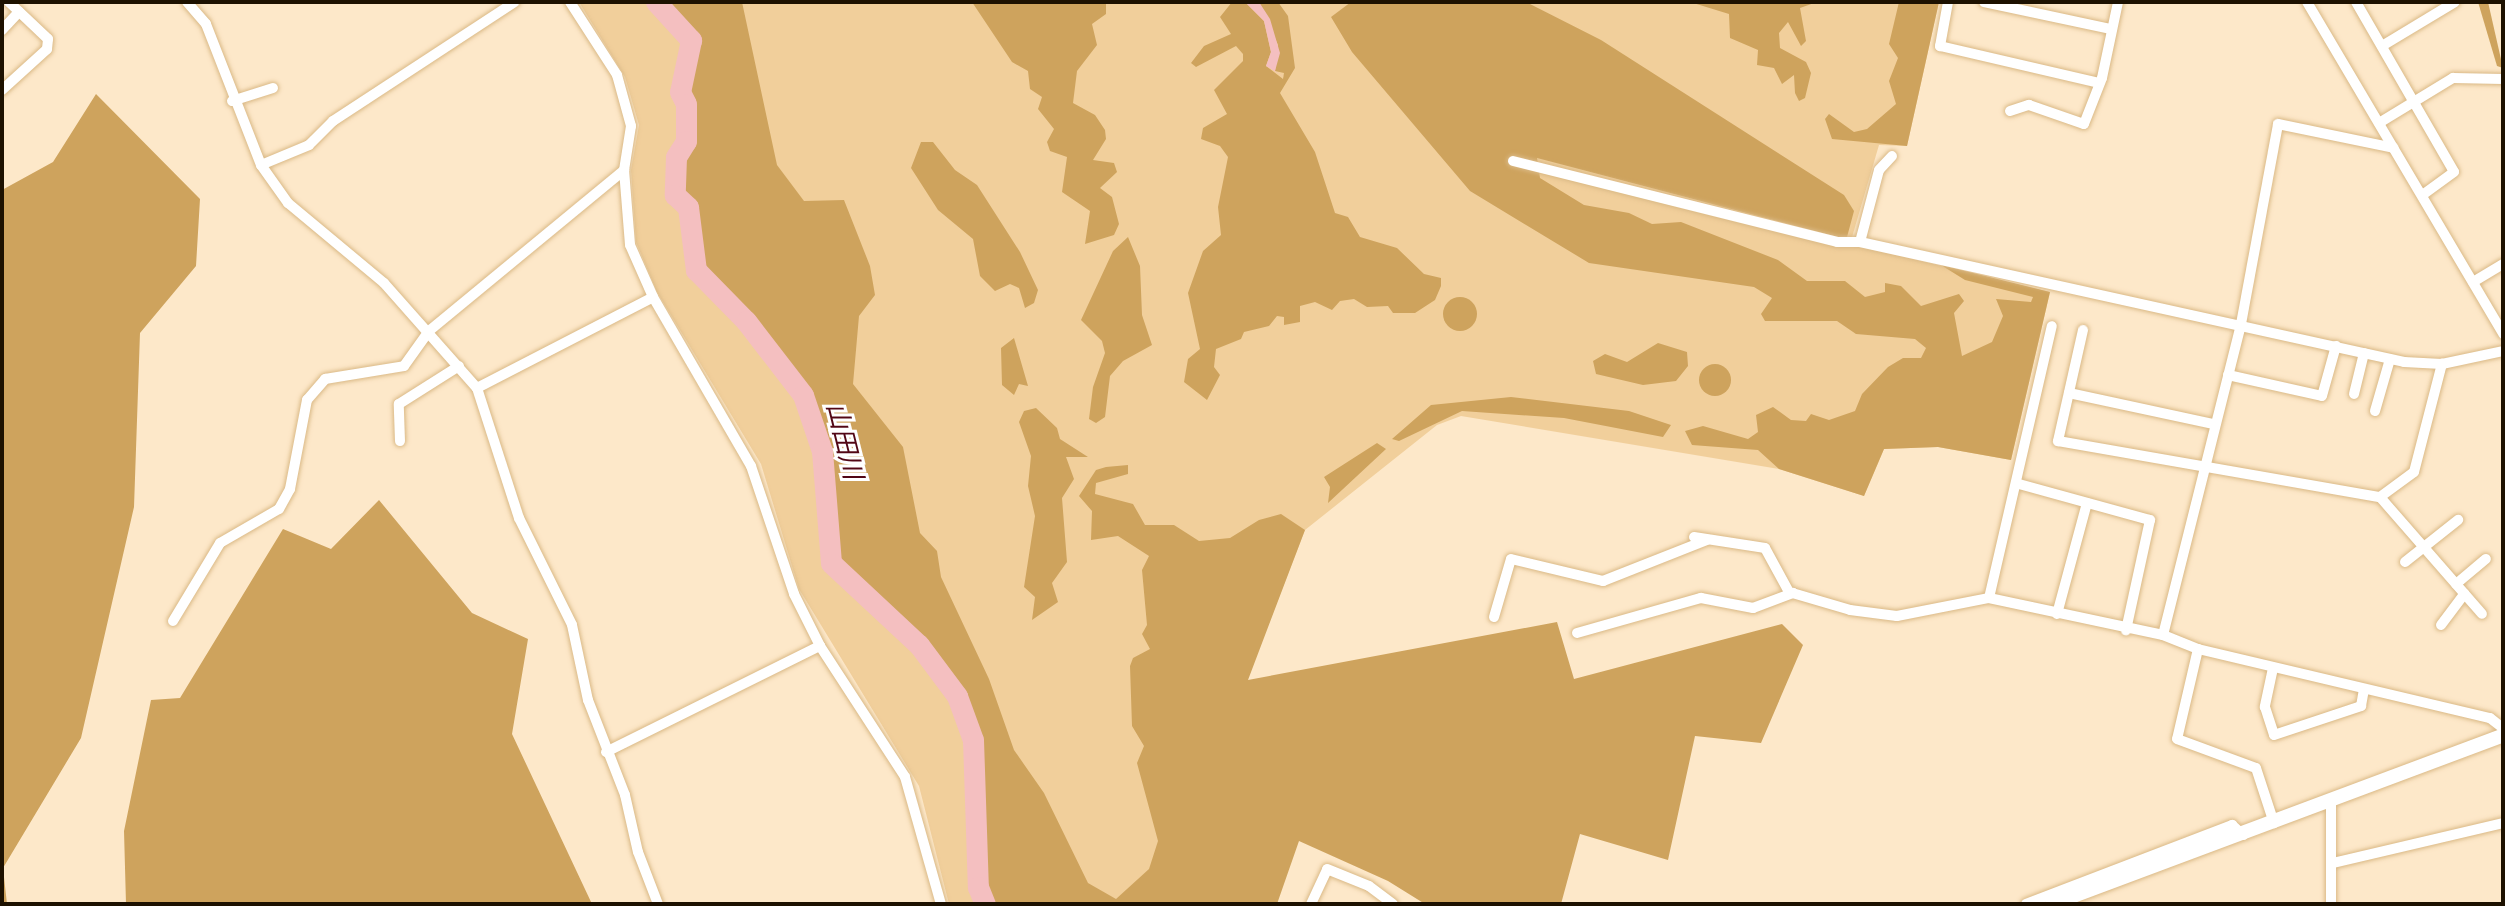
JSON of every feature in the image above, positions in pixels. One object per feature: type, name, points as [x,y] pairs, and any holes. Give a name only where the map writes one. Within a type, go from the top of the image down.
[{"type":"street","points":[[2,90],[47,48],[48,39],[9,2]]},
{"type":"street","points":[[187,2],[206,24],[232,101],[261,165],[299,215],[384,284],[429,331],[477,388],[519,518],[572,625],[588,700],[625,795],[638,852],[658,904]]},
{"type":"street","points":[[261,165],[309,145],[333,121],[515,2]]},
{"type":"street","points":[[570,2],[617,75],[631,126],[624,170],[630,245],[653,297],[751,466],[794,594],[820,646],[905,777],[941,904]]},
{"type":"street","points":[[1948,2],[1940,46],[2099,83]]},
{"type":"street","points":[[1984,2],[2111,29]]},
{"type":"street","points":[[2010,111],[2029,105],[2084,124],[2099,83],[2118,2]]},
{"type":"street","points":[[2306,2],[2423,195],[2503,334]]},
{"type":"street","points":[[2356,2],[2416,101],[2454,172],[2423,195]]},
{"type":"street","points":[[2382,46],[2455,2]]},
{"type":"street","points":[[2,30],[19,12]]},
{"type":"street","points":[[2379,123],[2453,78],[2503,79]]},
{"type":"street","points":[[232,101],[273,88]]},
{"type":"street","points":[[2163,635],[2202,470],[2241,324],[2278,124],[2394,148]]},
{"type":"street","points":[[1860,242],[1879,170],[1892,156]]},
{"type":"street","points":[[1513,161],[1836,242],[1860,242],[2390,359],[2442,364],[2503,352]]},
{"type":"street","points":[[173,621],[220,543],[279,509],[290,489],[304,411],[325,379],[404,366],[429,331],[624,170]]},
{"type":"street","points":[[2473,282],[2503,264]]},
{"type":"street","points":[[477,388],[653,297]]},
{"type":"street","points":[[1989,598],[2019,484],[2052,326]]},
{"type":"street","points":[[2083,330],[2059,441],[2202,470],[2380,497],[2482,614]]},
{"type":"street","points":[[2228,375],[2322,396],[2336,346]]},
{"type":"street","points":[[2354,394],[2364,353]]},
{"type":"street","points":[[2375,411],[2390,359]]},
{"type":"street","points":[[2380,497],[2414,472],[2442,364]]},
{"type":"street","points":[[400,442],[399,404],[459,366]]},
{"type":"street","points":[[2069,393],[2214,424]]},
{"type":"street","points":[[2019,484],[2150,520],[2126,629]]},
{"type":"street","points":[[2057,614],[2087,502]]},
{"type":"street","points":[[2405,562],[2458,520]]},
{"type":"street","points":[[1694,537],[1765,548],[1793,593]]},
{"type":"street","points":[[1494,617],[1511,559],[1603,581],[1709,539]]},
{"type":"street","points":[[2456,584],[2486,559]]},
{"type":"street","points":[[1577,633],[1701,598],[1753,608],[1793,593],[1897,616],[1989,598],[2163,635],[2198,649],[2490,718],[2503,728]]},
{"type":"street","points":[[2441,625],[2464,594]]},
{"type":"street","points":[[606,752],[820,646]]},
{"type":"street","points":[[2198,649],[2177,739],[2256,768],[2274,823]]},
{"type":"street","points":[[2273,668],[2265,707],[2274,735],[2361,706],[2364,689]]},
{"type":"street","points":[[2052,904],[2243,835],[2503,735]]},
{"type":"street","points":[[2331,904],[2332,800]]},
{"type":"street","points":[[2333,863],[2503,823]]},
{"type":"street","points":[[2026,904],[2232,825],[2243,835]]},
{"type":"street","points":[[1311,904],[1327,869],[1369,886],[1393,904]]},
{"type":"shaded area","points":[[579,2],[1939,2],[1907,146],[1879,145],[1850,244],[2050,292],[2011,460],[1938,447],[1884,449],[1864,496],[1779,469],[1461,416],[1437,425],[1305,530],[1247,680],[1214,904],[949,904],[919,786],[799,589],[761,464],[657,292],[636,242],[631,170],[639,125],[625,77]]},
{"type":"shaded area","points":[[667,2],[742,2],[777,165],[804,201],[844,200],[870,266],[875,295],[859,316],[853,384],[903,447],[920,533],[937,551],[941,577],[989,679],[1014,750],[1044,793],[1088,883],[1116,899],[1149,869],[1158,841],[1137,763],[1144,746],[1132,726],[1130,666],[1133,658],[1150,649],[1142,634],[1147,625],[1142,570],[1149,556],[1118,536],[1091,540],[1092,511],[1079,496],[1096,470],[1106,467],[1128,465],[1128,474],[1096,483],[1095,494],[1133,504],[1145,525],[1174,525],[1199,541],[1230,538],[1259,520],[1281,514],[1305,530],[1248,680],[1557,622],[1574,679],[1782,624],[1803,645],[1761,743],[1695,736],[1668,860],[1580,834],[1561,904],[1425,904],[1388,881],[1299,841],[1277,904],[990,904],[981,881],[977,749],[963,701],[928,646],[836,562],[824,447],[802,380],[712,274],[701,268],[691,208],[678,185],[691,128],[685,93],[696,42]]},
{"type":"shaded area","points":[[972,2],[1106,2],[1106,14],[1092,24],[1097,45],[1077,71],[1073,103],[1095,115],[1105,130],[1106,139],[1093,160],[1114,163],[1117,172],[1100,188],[1112,197],[1119,224],[1114,235],[1085,244],[1090,211],[1062,192],[1067,157],[1050,151],[1047,142],[1054,129],[1038,109],[1042,97],[1030,89],[1028,71],[1012,62]]},
{"type":"shaded area","points":[[1232,2],[1245,2],[1264,21],[1271,52],[1266,66],[1283,79],[1284,73],[1275,71],[1278,45],[1259,2],[1278,2],[1288,16],[1295,68],[1280,93],[1315,152],[1335,213],[1348,217],[1360,237],[1397,248],[1424,274],[1441,278],[1441,286],[1435,300],[1415,313],[1393,313],[1388,306],[1367,307],[1354,299],[1340,301],[1332,310],[1315,302],[1300,306],[1300,322],[1284,325],[1284,317],[1277,316],[1269,326],[1244,332],[1241,339],[1216,349],[1214,367],[1220,375],[1207,400],[1184,382],[1188,359],[1200,349],[1188,293],[1203,251],[1221,235],[1218,207],[1228,157],[1220,146],[1201,139],[1203,128],[1227,114],[1214,90],[1243,61],[1243,54],[1236,46],[1196,67],[1191,63],[1204,46],[1231,34],[1220,17]]},
{"type":"shaded area","points":[[1245,2],[1259,2],[1270,19],[1280,53],[1275,71],[1286,78],[1266,66],[1271,52],[1264,21]]},
{"type":"shaded area","points":[[1351,2],[1526,2],[1601,40],[1844,195],[1854,211],[1847,237],[1838,237],[1537,158],[1540,178],[1584,205],[1629,213],[1652,224],[1681,222],[1778,260],[1807,281],[1845,281],[1865,297],[1885,292],[1885,283],[1901,286],[1921,306],[1959,294],[1964,301],[1954,313],[1962,356],[1992,342],[2003,316],[1996,299],[2031,302],[2033,297],[1965,280],[1941,265],[2050,292],[2011,460],[1938,447],[1884,449],[1864,496],[1779,469],[1758,450],[1692,445],[1685,431],[1703,426],[1748,439],[1758,432],[1756,415],[1773,407],[1791,420],[1806,421],[1811,414],[1829,420],[1855,411],[1862,394],[1888,367],[1903,358],[1921,358],[1926,348],[1915,339],[1856,334],[1837,321],[1765,321],[1761,314],[1772,298],[1754,287],[1589,263],[1470,191],[1352,52],[1331,17]]},
{"type":"shaded area","points":[[1690,2],[1817,2],[1800,8],[1806,41],[1801,46],[1788,22],[1779,33],[1780,48],[1806,62],[1811,73],[1805,98],[1799,101],[1795,93],[1794,75],[1782,84],[1774,68],[1757,65],[1758,50],[1730,38],[1729,14]]},
{"type":"shaded area","points":[[1899,2],[1939,2],[1907,146],[1832,139],[1825,119],[1829,114],[1854,132],[1867,129],[1896,104],[1889,81],[1898,58],[1889,44]]},
{"type":"shaded area","points":[[2478,2],[2488,2],[2503,68],[2497,66]]},
{"type":"shaded area","points":[[96,94],[200,199],[196,266],[140,333],[134,507],[81,738],[3,868],[7,904],[2,904],[2,190],[53,162]]},
{"type":"shaded area","points":[[921,142],[933,142],[955,170],[977,185],[1020,252],[1038,290],[1034,303],[1025,308],[1019,288],[1010,284],[995,291],[980,276],[973,239],[938,210],[911,168]]},
{"type":"shaded area","points":[[1128,237],[1140,266],[1142,315],[1152,345],[1123,361],[1110,376],[1105,417],[1096,423],[1089,419],[1093,387],[1105,353],[1102,341],[1081,320],[1113,251]]},
{"type":"shaded area","points":[[1460,297],[1472,302],[1477,314],[1472,326],[1460,331],[1448,326],[1443,314],[1448,302]]},
{"type":"shaded area","points":[[1014,338],[1028,386],[1019,384],[1014,395],[1002,385],[1001,348]]},
{"type":"shaded area","points":[[1658,343],[1687,352],[1688,366],[1676,381],[1643,385],[1596,374],[1593,361],[1605,354],[1627,362]]},
{"type":"shaded area","points":[[1715,364],[1727,368],[1731,380],[1727,392],[1715,396],[1703,392],[1699,380],[1703,368]]},
{"type":"shaded area","points":[[1511,397],[1629,411],[1671,425],[1663,437],[1564,418],[1462,411],[1399,441],[1392,439],[1431,405]]},
{"type":"shaded area","points":[[1036,408],[1057,428],[1060,439],[1088,457],[1066,457],[1074,479],[1062,498],[1067,562],[1052,583],[1058,602],[1032,620],[1035,597],[1024,587],[1035,516],[1028,486],[1031,456],[1019,422],[1024,411]]},
{"type":"shaded area","points":[[1377,443],[1386,449],[1328,503],[1330,487],[1324,477]]},
{"type":"shaded area","points":[[379,500],[472,613],[528,639],[512,734],[592,904],[126,904],[124,831],[151,700],[180,698],[283,529],[331,549]]},
{"type":"waterway","name":"山田川","points":[[656,2],[691,40],[680,92],[686,104],[686,141],[676,157],[675,195],[688,207],[696,270],[746,321],[803,395],[822,451],[831,563],[919,645],[957,696],[973,740],[978,887],[985,904]]}]
